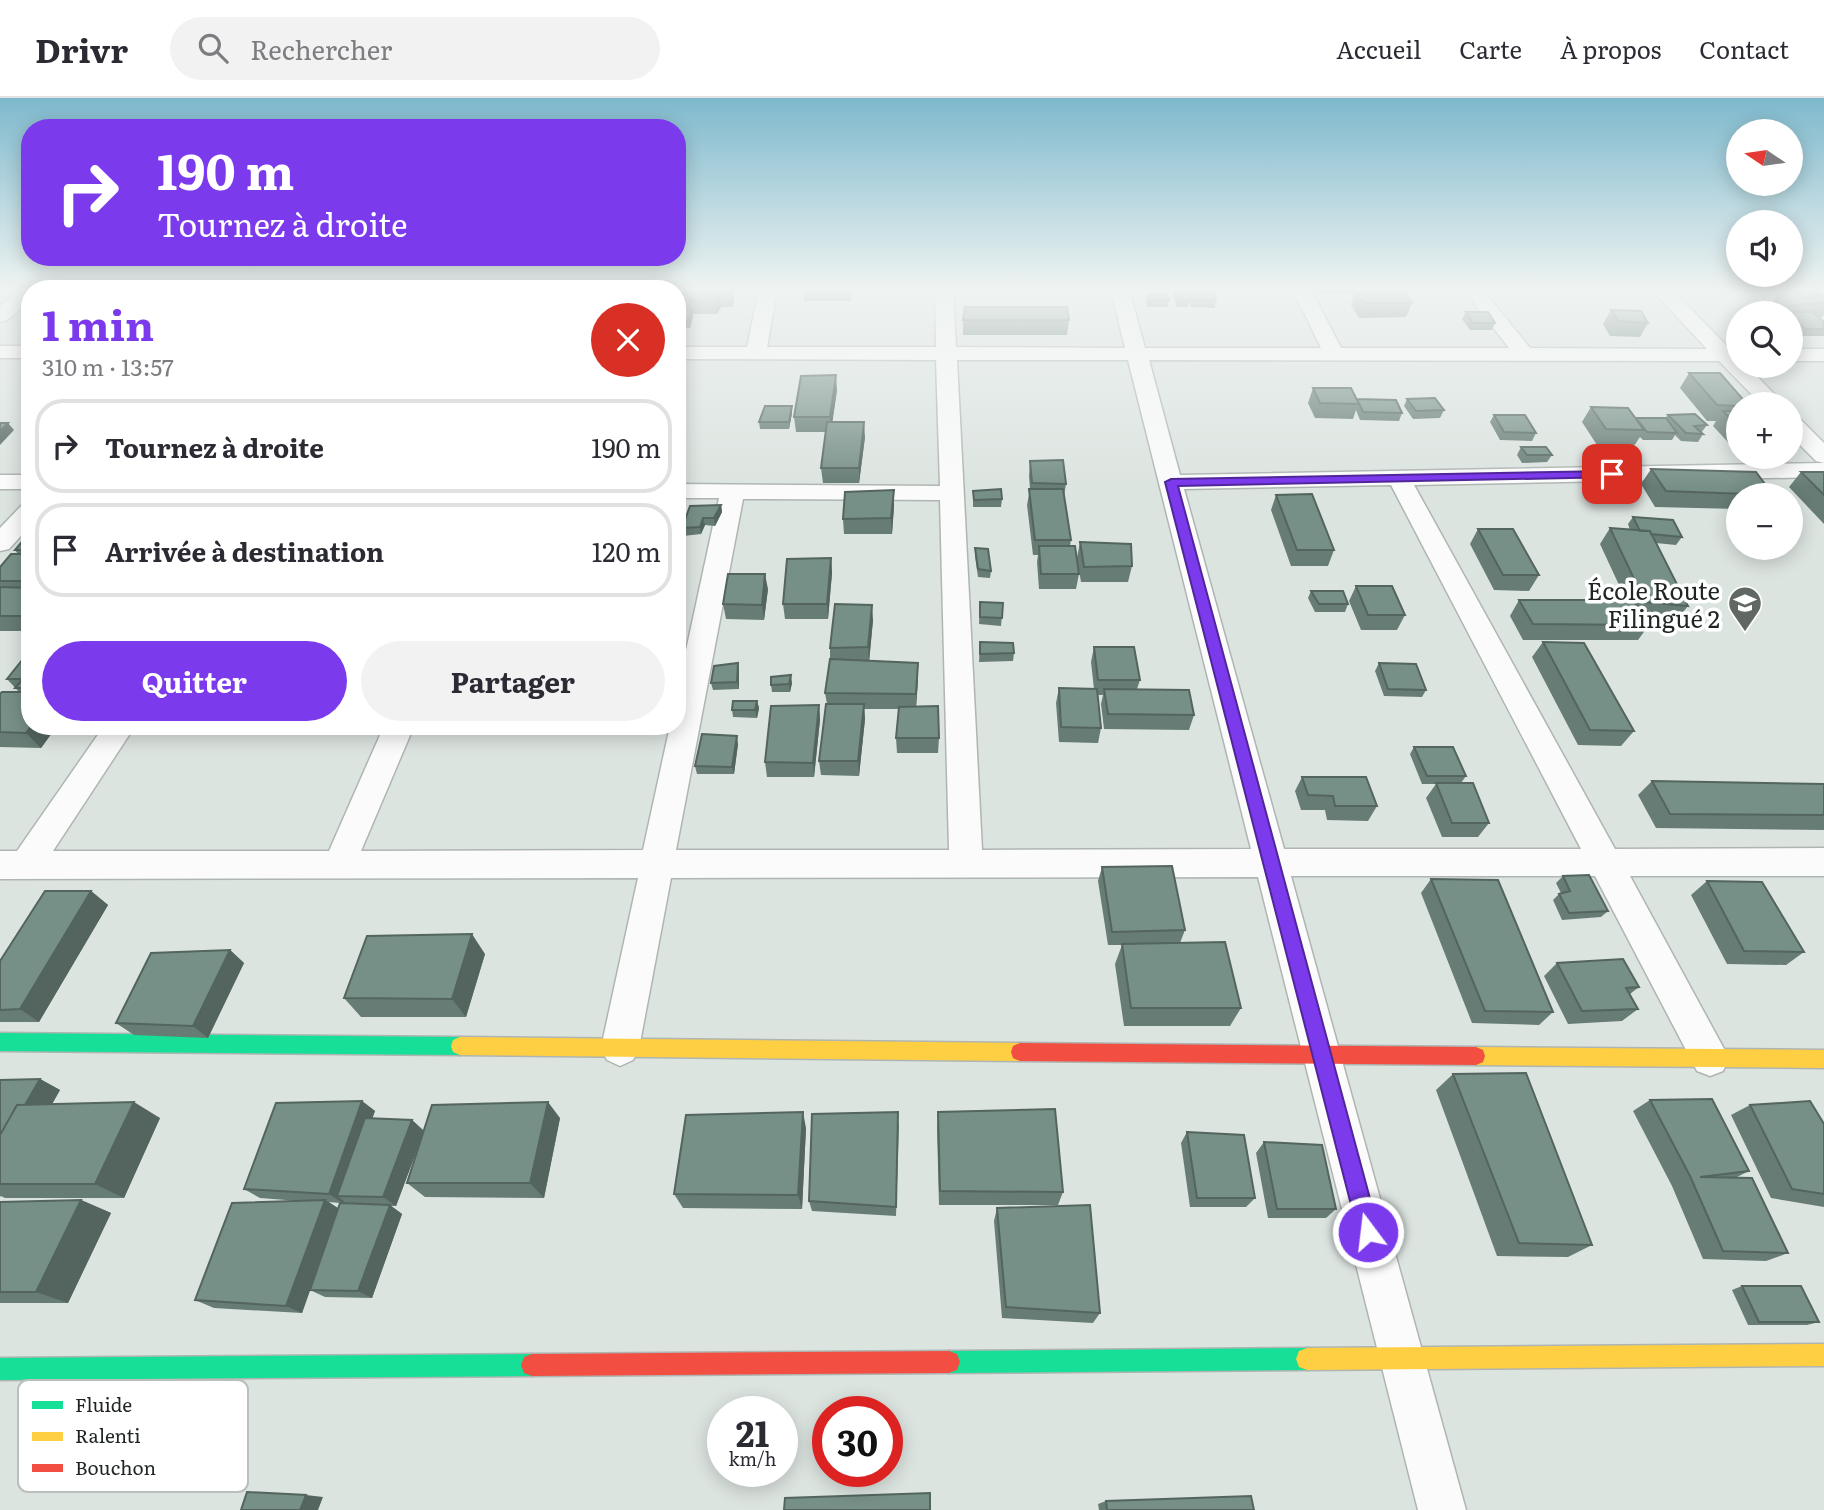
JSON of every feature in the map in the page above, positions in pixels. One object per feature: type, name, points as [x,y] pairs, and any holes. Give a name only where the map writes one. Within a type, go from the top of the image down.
[{"type":"street","points":[[946,356],[966,863]]},
{"type":"street","points":[[1138,356],[1442,1510]]},
{"type":"street","points":[[1751,378],[1763,392]]},
{"type":"street","points":[[1803,435],[1824,456]]},
{"type":"street","points":[[1171,482],[1824,470]]},
{"type":"street","points":[[1399,478],[1710,1058]]},
{"type":"street","points":[[0,482],[21,482]]},
{"type":"street","points":[[686,491],[950,493]]},
{"type":"street","points":[[686,720],[732,492]]},
{"type":"street","points":[[0,543],[21,521]]},
{"type":"street","points":[[13,865],[113,735]]},
{"type":"street","points":[[340,865],[396,735]]},
{"type":"street","points":[[620,1048],[683,735]]},
{"type":"street","points":[[13,865],[1824,862]]},
{"type":"street","points":[[0,1042],[1824,1059]]},
{"type":"street","points":[[0,1369],[1824,1355]]},
{"type":"building","points":[[1689,373],[1720,373],[1737,392],[1726,392],[1726,405],[1717,405]]},
{"type":"building","points":[[836,375],[830,417],[794,417],[801,376]]},
{"type":"building","points":[[1313,388],[1351,388],[1359,404],[1320,403]]},
{"type":"building","points":[[1435,398],[1444,410],[1416,411],[1407,399]]},
{"type":"building","points":[[1357,399],[1396,400],[1402,413],[1363,412]]},
{"type":"building","points":[[765,406],[792,406],[789,422],[759,422]]},
{"type":"building","points":[[1591,407],[1628,408],[1644,430],[1606,429]]},
{"type":"building","points":[[1695,414],[1707,425],[1694,426],[1703,434],[1686,433],[1668,415]]},
{"type":"building","points":[[1494,415],[1525,415],[1536,433],[1504,432]]},
{"type":"building","points":[[1636,418],[1666,418],[1677,433],[1647,432]]},
{"type":"building","points":[[827,422],[864,422],[859,468],[821,468]]},
{"type":"building","points":[[0,423],[8,423],[0,431]]},
{"type":"building","points":[[1521,447],[1546,447],[1552,455],[1527,455]]},
{"type":"building","points":[[1063,460],[1066,484],[1032,483],[1030,461]]},
{"type":"building","points":[[1651,469],[1756,472],[1764,483],[1726,483],[1726,493],[1666,491]]},
{"type":"building","points":[[1801,472],[1824,472],[1824,495]]},
{"type":"building","points":[[1001,489],[1002,499],[974,500],[973,491]]},
{"type":"building","points":[[1029,489],[1063,489],[1071,540],[1035,540]]},
{"type":"building","points":[[894,490],[891,518],[843,519],[845,492]]},
{"type":"building","points":[[1312,494],[1334,550],[1297,550],[1276,495]]},
{"type":"building","points":[[721,505],[714,518],[703,518],[700,527],[686,528],[690,506]]},
{"type":"building","points":[[1633,517],[1673,520],[1682,537],[1640,531]]},
{"type":"building","points":[[1610,528],[1650,531],[1688,606],[1645,602]]},
{"type":"building","points":[[1478,529],[1513,529],[1539,575],[1503,575]]},
{"type":"building","points":[[1080,542],[1131,544],[1132,566],[1084,567]]},
{"type":"building","points":[[1039,546],[1075,546],[1079,574],[1041,574]]},
{"type":"building","points":[[975,548],[988,549],[991,571],[978,569]]},
{"type":"building","points":[[11,554],[21,554],[21,581],[0,581],[0,567]]},
{"type":"building","points":[[831,558],[827,604],[783,604],[787,559]]},
{"type":"building","points":[[728,574],[765,574],[762,605],[723,604]]},
{"type":"building","points":[[1356,586],[1392,586],[1405,615],[1368,615]]},
{"type":"building","points":[[0,587],[21,588],[21,616],[0,616]]},
{"type":"building","points":[[1311,591],[1343,591],[1348,604],[1319,604]]},
{"type":"building","points":[[1519,600],[1633,600],[1649,625],[1533,624]]},
{"type":"building","points":[[980,602],[1003,603],[1002,618],[980,617]]},
{"type":"building","points":[[835,604],[872,605],[868,647],[830,648]]},
{"type":"building","points":[[980,642],[1013,643],[1014,653],[980,654]]},
{"type":"building","points":[[1543,642],[1584,643],[1634,731],[1590,730]]},
{"type":"building","points":[[1094,647],[1134,647],[1140,680],[1098,680]]},
{"type":"building","points":[[830,659],[918,663],[916,694],[825,693]]},
{"type":"building","points":[[21,662],[21,679],[7,679]]},
{"type":"building","points":[[738,663],[737,682],[711,683],[714,666]]},
{"type":"building","points":[[1379,663],[1416,664],[1426,690],[1388,689]]},
{"type":"building","points":[[791,675],[789,684],[771,685],[771,677]]},
{"type":"building","points":[[1059,688],[1097,689],[1101,728],[1061,727]]},
{"type":"building","points":[[1104,689],[1189,690],[1194,715],[1108,714]]},
{"type":"building","points":[[21,692],[21,733],[0,732],[0,694]]},
{"type":"building","points":[[733,701],[757,701],[755,710],[732,710]]},
{"type":"building","points":[[826,704],[864,704],[858,761],[819,761]]},
{"type":"building","points":[[819,705],[813,763],[765,762],[771,706]]},
{"type":"building","points":[[938,706],[939,738],[896,738],[899,707]]},
{"type":"building","points":[[702,734],[737,736],[732,767],[695,766]]},
{"type":"building","points":[[1414,747],[1453,747],[1466,776],[1427,776]]},
{"type":"building","points":[[1302,777],[1366,777],[1377,806],[1335,806],[1333,796],[1308,795]]},
{"type":"building","points":[[1652,781],[1824,784],[1824,815],[1670,814]]},
{"type":"building","points":[[1436,783],[1473,783],[1489,823],[1452,823]]},
{"type":"building","points":[[1172,866],[1185,930],[1112,932],[1102,867]]},
{"type":"building","points":[[1589,875],[1608,911],[1569,913],[1559,894],[1570,891],[1563,876]]},
{"type":"building","points":[[1431,879],[1498,880],[1553,1012],[1485,1011]]},
{"type":"building","points":[[1707,881],[1762,882],[1804,952],[1744,951]]},
{"type":"building","points":[[45,891],[91,891],[20,1009],[0,1010],[0,961]]},
{"type":"building","points":[[472,934],[452,999],[344,998],[367,936]]},
{"type":"building","points":[[1225,942],[1241,1008],[1131,1008],[1122,944]]},
{"type":"building","points":[[230,950],[193,1026],[116,1023],[151,953]]},
{"type":"building","points":[[1623,959],[1639,987],[1626,988],[1638,1009],[1582,1011],[1557,963]]},
{"type":"building","points":[[1526,1073],[1592,1245],[1519,1243],[1453,1074]]},
{"type":"building","points":[[40,1079],[25,1105],[17,1105],[0,1135],[0,1080]]},
{"type":"building","points":[[1712,1099],[1749,1171],[1700,1177],[1752,1178],[1788,1253],[1723,1251],[1690,1176],[1650,1100]]},
{"type":"building","points":[[362,1101],[329,1194],[244,1189],[276,1103]]},
{"type":"building","points":[[1810,1101],[1824,1124],[1824,1194],[1792,1189],[1750,1105]]},
{"type":"building","points":[[134,1102],[95,1184],[0,1184],[0,1135],[17,1105]]},
{"type":"building","points":[[548,1102],[530,1183],[407,1183],[432,1105]]},
{"type":"building","points":[[1055,1109],[1063,1192],[940,1191],[938,1112]]},
{"type":"building","points":[[803,1112],[798,1195],[674,1194],[686,1115]]},
{"type":"building","points":[[898,1112],[896,1207],[809,1201],[812,1114]]},
{"type":"building","points":[[365,1118],[412,1120],[383,1197],[337,1196]]},
{"type":"building","points":[[1187,1132],[1244,1135],[1255,1198],[1197,1198]]},
{"type":"building","points":[[1264,1142],[1322,1145],[1336,1209],[1277,1209]]},
{"type":"building","points":[[81,1200],[36,1292],[0,1292],[0,1202]]},
{"type":"building","points":[[325,1200],[286,1306],[195,1300],[232,1203]]},
{"type":"building","points":[[340,1203],[390,1205],[358,1291],[310,1290]]},
{"type":"building","points":[[1090,1205],[1100,1313],[1006,1307],[997,1208]]},
{"type":"building","points":[[1742,1286],[1801,1286],[1819,1322],[1759,1322]]},
{"type":"building","points":[[247,1492],[306,1495],[300,1510],[241,1510]]},
{"type":"building","points":[[930,1493],[930,1510],[784,1510],[785,1498]]},
{"type":"building","points":[[1251,1496],[1254,1510],[1107,1510],[1106,1501]]},
{"type":"traffic: fast","points":[[0,1042],[460,1046]]},
{"type":"traffic: fast","points":[[949,1362],[1307,1359]]},
{"type":"traffic: fast","points":[[0,1369],[532,1365]]},
{"type":"traffic: slow","points":[[460,1046],[1020,1052]]},
{"type":"traffic: slow","points":[[1476,1056],[1824,1059]]},
{"type":"traffic: slow","points":[[1307,1359],[1824,1355]]},
{"type":"traffic: jam","points":[[1020,1052],[1476,1056]]},
{"type":"traffic: jam","points":[[532,1365],[949,1362]]},
{"type":"place","name":"École Route Filingué 2","points":[[1745,633]]},
{"type":"route","points":[[1368,1232],[1171,482],[1612,474]]}]
